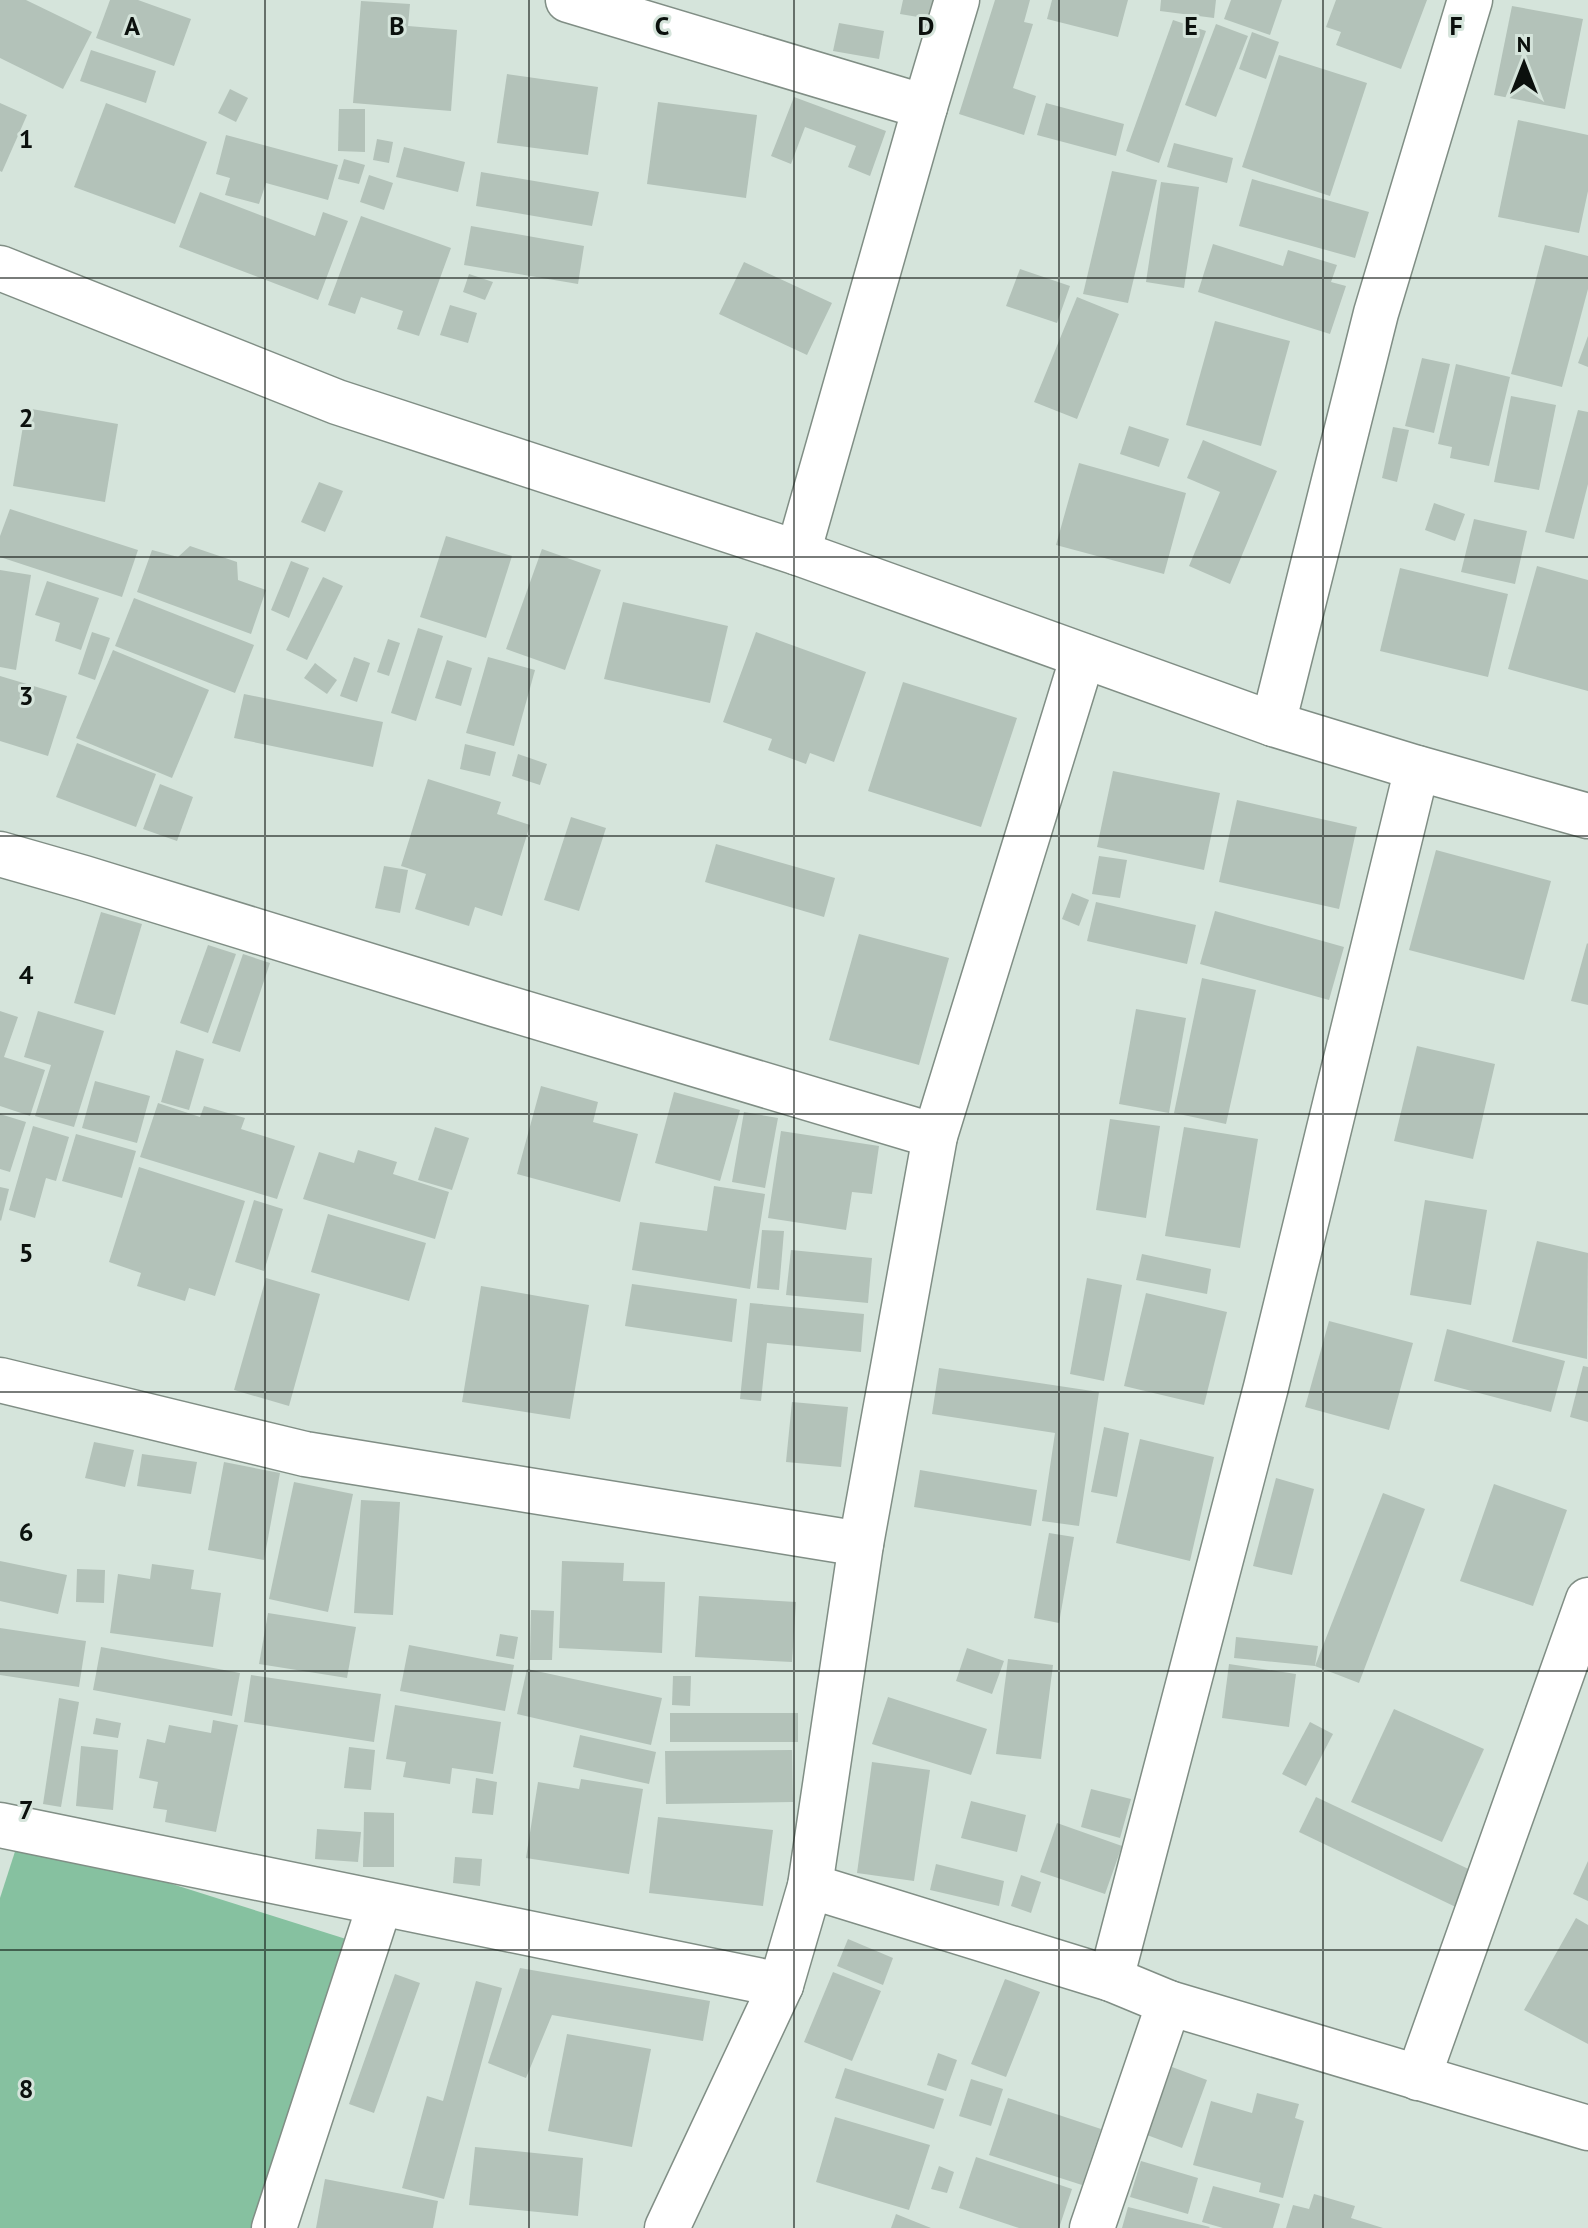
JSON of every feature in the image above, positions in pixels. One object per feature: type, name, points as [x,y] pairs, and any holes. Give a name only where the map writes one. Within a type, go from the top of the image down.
[{"type":"street","points":[[568,0],[925,107]]},
{"type":"street","points":[[798,553],[957,0]]},
{"type":"street","points":[[1273,724],[1376,313],[1470,0]]},
{"type":"street","points":[[0,268],[337,402],[798,553],[1273,724],[1588,816]]},
{"type":"street","points":[[667,2228],[781,1985],[810,1886],[861,1544],[935,1136],[1083,656]]},
{"type":"street","points":[[1111,1979],[1266,1387],[1417,768]]},
{"type":"street","points":[[0,854],[935,1136]]},
{"type":"street","points":[[0,1380],[305,1454],[861,1544]]},
{"type":"street","points":[[1418,2078],[1588,1600]]},
{"type":"street","points":[[0,1825],[781,1985]]},
{"type":"street","points":[[810,1886],[1111,1979],[1169,2003],[1588,2128]]},
{"type":"street","points":[[274,2228],[380,1904]]},
{"type":"street","points":[[1092,2228],[1169,2003]]},
{"type":"green space","points":[[20,1836],[346,1939],[253,2228],[0,2228],[0,1898]]},
{"type":"building","points":[[0,0],[26,0],[92,32],[63,89],[0,58]]},
{"type":"building","points":[[110,0],[138,0],[191,19],[174,66],[96,38]]},
{"type":"building","points":[[903,0],[933,0],[930,19],[900,14]]},
{"type":"building","points":[[995,0],[1030,0],[1024,22],[1033,24],[1013,88],[1036,96],[1024,135],[959,114]]},
{"type":"building","points":[[1052,0],[1128,0],[1118,37],[1047,19]]},
{"type":"building","points":[[1161,0],[1216,0],[1214,18],[1160,11]]},
{"type":"building","points":[[1231,0],[1282,0],[1270,35],[1224,19]]},
{"type":"building","points":[[1336,0],[1427,0],[1401,69],[1336,45],[1341,32],[1326,27]]},
{"type":"building","points":[[361,1],[410,4],[408,26],[457,30],[451,111],[353,103]]},
{"type":"building","points":[[1512,6],[1583,19],[1565,109],[1494,95]]},
{"type":"building","points":[[1173,20],[1206,31],[1159,163],[1126,151]]},
{"type":"building","points":[[839,23],[884,31],[879,59],[833,51]]},
{"type":"building","points":[[1216,24],[1248,36],[1216,117],[1185,105]]},
{"type":"building","points":[[1252,32],[1279,42],[1266,79],[1239,69]]},
{"type":"building","points":[[91,50],[156,71],[146,103],[80,81]]},
{"type":"building","points":[[1279,55],[1367,83],[1330,196],[1242,167]]},
{"type":"building","points":[[507,74],[598,87],[588,155],[497,143]]},
{"type":"building","points":[[230,89],[248,98],[236,122],[218,113]]},
{"type":"building","points":[[794,97],[886,131],[870,176],[848,167],[856,146],[805,127],[791,164],[771,156]]},
{"type":"building","points":[[658,102],[757,115],[746,198],[647,184]]},
{"type":"building","points":[[0,103],[27,115],[2,172],[0,171]]},
{"type":"building","points":[[106,103],[207,142],[175,224],[74,187]]},
{"type":"building","points":[[1046,103],[1124,124],[1116,156],[1037,135]]},
{"type":"building","points":[[339,109],[365,109],[365,152],[338,151]]},
{"type":"building","points":[[1518,120],[1588,135],[1588,191],[1579,233],[1498,217]]},
{"type":"building","points":[[226,135],[338,165],[328,200],[266,183],[259,204],[225,195],[230,178],[216,174]]},
{"type":"building","points":[[377,139],[393,142],[389,163],[373,160]]},
{"type":"building","points":[[1174,143],[1233,158],[1227,183],[1167,167]]},
{"type":"building","points":[[404,147],[465,162],[458,192],[396,177]]},
{"type":"building","points":[[344,159],[365,165],[359,184],[338,179]]},
{"type":"building","points":[[1112,171],[1157,180],[1128,303],[1083,294]]},
{"type":"building","points":[[481,172],[599,192],[592,226],[476,206]]},
{"type":"building","points":[[369,175],[393,183],[384,210],[360,202]]},
{"type":"building","points":[[1252,179],[1369,212],[1355,258],[1239,226]]},
{"type":"building","points":[[1161,182],[1199,187],[1184,288],[1146,282]]},
{"type":"building","points":[[200,192],[315,236],[323,212],[348,221],[318,300],[179,247]]},
{"type":"building","points":[[361,216],[451,248],[419,336],[397,329],[403,311],[361,297],[355,314],[328,305]]},
{"type":"building","points":[[471,226],[584,246],[578,284],[464,265]]},
{"type":"building","points":[[1213,244],[1283,266],[1288,250],[1337,265],[1331,282],[1346,286],[1330,334],[1198,292]]},
{"type":"building","points":[[1545,245],[1588,256],[1588,289],[1562,387],[1511,374]]},
{"type":"building","points":[[744,262],[832,303],[807,355],[719,314]]},
{"type":"building","points":[[1020,269],[1070,286],[1057,323],[1006,306]]},
{"type":"building","points":[[469,274],[493,282],[485,300],[463,292]]},
{"type":"building","points":[[1077,297],[1119,314],[1077,419],[1034,402]]},
{"type":"building","points":[[450,305],[477,313],[468,343],[440,335]]},
{"type":"building","points":[[1215,321],[1290,341],[1261,446],[1186,425]]},
{"type":"building","points":[[1588,336],[1588,367],[1578,363]]},
{"type":"building","points":[[1422,358],[1450,364],[1434,433],[1405,426]]},
{"type":"building","points":[[1456,364],[1510,377],[1489,466],[1450,458],[1452,447],[1438,444]]},
{"type":"building","points":[[1511,396],[1556,405],[1539,490],[1494,482]]},
{"type":"building","points":[[26,408],[118,424],[105,502],[13,486]]},
{"type":"building","points":[[1578,410],[1588,412],[1588,484],[1574,539],[1545,532]]},
{"type":"building","points":[[1129,426],[1169,439],[1159,467],[1120,454]]},
{"type":"building","points":[[1393,427],[1409,430],[1397,482],[1382,478]]},
{"type":"building","points":[[1203,440],[1277,471],[1230,584],[1189,566],[1220,492],[1187,478]]},
{"type":"building","points":[[1079,463],[1186,493],[1164,574],[1056,545]]},
{"type":"building","points":[[319,482],[343,491],[325,532],[301,522]]},
{"type":"building","points":[[1434,503],[1465,514],[1455,541],[1425,530]]},
{"type":"building","points":[[10,509],[138,550],[122,597],[0,557],[0,536]]},
{"type":"building","points":[[1474,519],[1527,531],[1515,584],[1461,572]]},
{"type":"building","points":[[446,536],[512,556],[486,638],[420,617]]},
{"type":"building","points":[[190,546],[237,562],[238,580],[266,590],[251,634],[137,592],[152,550],[178,557]]},
{"type":"building","points":[[542,549],[601,570],[565,670],[506,649]]},
{"type":"building","points":[[291,561],[309,568],[289,618],[271,610]]},
{"type":"building","points":[[1537,566],[1588,580],[1588,691],[1508,669]]},
{"type":"building","points":[[1400,568],[1508,594],[1488,677],[1380,651]]},
{"type":"building","points":[[0,570],[31,575],[16,670],[0,667]]},
{"type":"building","points":[[323,577],[343,586],[307,660],[286,650]]},
{"type":"building","points":[[47,581],[99,598],[81,650],[55,641],[60,623],[35,615]]},
{"type":"building","points":[[134,598],[254,645],[235,693],[115,646]]},
{"type":"building","points":[[623,602],[728,626],[710,703],[604,679]]},
{"type":"building","points":[[418,628],[443,636],[416,721],[391,713]]},
{"type":"building","points":[[92,632],[110,638],[95,680],[78,674]]},
{"type":"building","points":[[756,632],[866,672],[834,762],[810,753],[806,764],[768,750],[772,739],[723,722]]},
{"type":"building","points":[[388,639],[400,643],[389,676],[377,672]]},
{"type":"building","points":[[113,650],[209,690],[172,778],[76,738]]},
{"type":"building","points":[[354,657],[370,663],[357,702],[340,696]]},
{"type":"building","points":[[488,657],[535,670],[514,746],[466,733]]},
{"type":"building","points":[[447,660],[472,668],[461,706],[435,698]]},
{"type":"building","points":[[315,663],[337,680],[327,694],[304,678]]},
{"type":"building","points":[[0,676],[67,696],[48,756],[0,741]]},
{"type":"building","points":[[903,682],[1017,718],[981,827],[868,791]]},
{"type":"building","points":[[244,694],[383,722],[373,767],[234,738]]},
{"type":"building","points":[[77,743],[156,774],[136,827],[56,797]]},
{"type":"building","points":[[465,744],[496,752],[490,776],[460,769]]},
{"type":"building","points":[[518,754],[547,764],[540,785],[512,776]]},
{"type":"building","points":[[1113,771],[1220,793],[1204,870],[1097,847]]},
{"type":"building","points":[[428,779],[501,802],[497,814],[530,825],[502,916],[475,907],[469,926],[415,909],[426,874],[401,866]]},
{"type":"building","points":[[160,784],[193,797],[177,841],[143,829]]},
{"type":"building","points":[[1237,800],[1357,827],[1339,909],[1219,882]]},
{"type":"building","points":[[571,817],[606,828],[579,911],[544,900]]},
{"type":"building","points":[[716,844],[835,878],[824,917],[705,882]]},
{"type":"building","points":[[1436,850],[1551,881],[1524,980],[1409,950]]},
{"type":"building","points":[[1099,856],[1127,860],[1120,898],[1092,894]]},
{"type":"building","points":[[384,866],[408,870],[400,913],[375,908]]},
{"type":"building","points":[[1072,893],[1089,900],[1079,926],[1062,919]]},
{"type":"building","points":[[1096,902],[1196,925],[1187,964],[1087,941]]},
{"type":"building","points":[[1215,911],[1344,947],[1329,1000],[1200,964]]},
{"type":"building","points":[[101,912],[142,924],[115,1015],[74,1003]]},
{"type":"building","points":[[859,934],[949,958],[919,1065],[829,1040]]},
{"type":"building","points":[[1588,944],[1588,1005],[1571,1001]]},
{"type":"building","points":[[208,945],[236,954],[208,1033],[180,1023]]},
{"type":"building","points":[[243,954],[270,963],[240,1052],[212,1043]]},
{"type":"building","points":[[1202,978],[1256,990],[1226,1124],[1174,1113]]},
{"type":"building","points":[[1136,1009],[1186,1018],[1169,1113],[1119,1104]]},
{"type":"building","points":[[0,1011],[18,1017],[4,1057],[45,1070],[30,1116],[0,1106]]},
{"type":"building","points":[[38,1011],[104,1031],[74,1127],[35,1116],[51,1065],[24,1057]]},
{"type":"building","points":[[1417,1046],[1495,1064],[1473,1159],[1394,1141]]},
{"type":"building","points":[[176,1050],[204,1059],[189,1110],[161,1102]]},
{"type":"building","points":[[95,1081],[150,1096],[137,1143],[82,1128]]},
{"type":"building","points":[[541,1086],[598,1102],[593,1122],[638,1134],[620,1202],[517,1174]]},
{"type":"building","points":[[674,1092],[740,1110],[720,1181],[655,1163]]},
{"type":"building","points":[[158,1103],[200,1117],[204,1106],[245,1118],[241,1129],[295,1146],[277,1199],[140,1157]]},
{"type":"building","points":[[744,1112],[778,1118],[765,1188],[732,1182]]},
{"type":"building","points":[[0,1114],[26,1122],[10,1172],[0,1169]]},
{"type":"building","points":[[1110,1119],[1160,1126],[1146,1218],[1096,1210]]},
{"type":"building","points":[[33,1126],[69,1137],[56,1181],[46,1178],[35,1218],[9,1210]]},
{"type":"building","points":[[435,1127],[469,1138],[452,1190],[418,1180]]},
{"type":"building","points":[[1184,1127],[1258,1139],[1240,1248],[1165,1236]]},
{"type":"building","points":[[781,1131],[879,1146],[872,1194],[852,1192],[846,1230],[768,1218]]},
{"type":"building","points":[[76,1134],[136,1151],[122,1198],[62,1181]]},
{"type":"building","points":[[358,1150],[397,1162],[393,1174],[449,1192],[435,1239],[303,1199],[319,1152],[354,1163]]},
{"type":"building","points":[[139,1167],[245,1201],[215,1296],[189,1288],[185,1301],[137,1286],[141,1273],[109,1262]]},
{"type":"building","points":[[714,1186],[765,1194],[750,1289],[632,1270],[640,1222],[707,1231]]},
{"type":"building","points":[[0,1187],[9,1189],[1,1221],[0,1220]]},
{"type":"building","points":[[254,1200],[283,1209],[264,1271],[235,1262]]},
{"type":"building","points":[[1425,1200],[1487,1210],[1471,1305],[1410,1295]]},
{"type":"building","points":[[328,1214],[426,1243],[409,1301],[311,1272]]},
{"type":"building","points":[[762,1230],[784,1231],[779,1290],[757,1288]]},
{"type":"building","points":[[1537,1241],[1588,1253],[1587,1359],[1512,1342]]},
{"type":"building","points":[[791,1250],[872,1258],[868,1303],[786,1295]]},
{"type":"building","points":[[1142,1254],[1211,1269],[1207,1294],[1136,1280]]},
{"type":"building","points":[[266,1278],[320,1294],[289,1406],[234,1390]]},
{"type":"building","points":[[1087,1278],[1122,1285],[1104,1381],[1070,1374]]},
{"type":"building","points":[[632,1284],[737,1299],[732,1342],[625,1326]]},
{"type":"building","points":[[481,1286],[589,1305],[570,1419],[462,1402]]},
{"type":"building","points":[[1146,1293],[1227,1312],[1204,1405],[1124,1386]]},
{"type":"building","points":[[750,1303],[864,1314],[861,1352],[767,1343],[761,1401],[740,1399]]},
{"type":"building","points":[[1329,1321],[1413,1343],[1389,1430],[1305,1407]]},
{"type":"building","points":[[1447,1329],[1565,1361],[1551,1412],[1434,1381]]},
{"type":"building","points":[[1583,1366],[1588,1367],[1588,1422],[1570,1417]]},
{"type":"building","points":[[939,1368],[1099,1392],[1079,1526],[1042,1521],[1055,1433],[932,1414]]},
{"type":"building","points":[[792,1402],[848,1407],[841,1467],[786,1462]]},
{"type":"building","points":[[1104,1427],[1129,1433],[1117,1497],[1091,1492]]},
{"type":"building","points":[[1140,1439],[1214,1457],[1190,1561],[1116,1543]]},
{"type":"building","points":[[94,1442],[134,1450],[125,1487],[85,1478]]},
{"type":"building","points":[[142,1454],[197,1462],[191,1494],[137,1486]]},
{"type":"building","points":[[224,1462],[280,1473],[264,1560],[208,1550]]},
{"type":"building","points":[[920,1470],[1037,1490],[1031,1526],[914,1507]]},
{"type":"building","points":[[1276,1478],[1314,1489],[1292,1575],[1253,1566]]},
{"type":"building","points":[[294,1482],[353,1494],[328,1612],[269,1599]]},
{"type":"building","points":[[1494,1484],[1567,1510],[1533,1606],[1460,1581]]},
{"type":"building","points":[[1383,1493],[1425,1509],[1359,1683],[1315,1666]]},
{"type":"building","points":[[361,1500],[400,1502],[393,1615],[354,1613]]},
{"type":"building","points":[[1049,1533],[1074,1537],[1059,1623],[1034,1618]]},
{"type":"building","points":[[0,1561],[67,1575],[58,1614],[0,1601]]},
{"type":"building","points":[[562,1561],[624,1563],[623,1581],[665,1582],[662,1653],[559,1648]]},
{"type":"building","points":[[152,1564],[194,1570],[191,1589],[221,1593],[213,1647],[110,1633],[118,1574],[150,1579]]},
{"type":"building","points":[[77,1569],[105,1570],[104,1603],[76,1602]]},
{"type":"building","points":[[699,1596],[796,1602],[792,1662],[695,1657]]},
{"type":"building","points":[[531,1610],[554,1611],[552,1660],[530,1660]]},
{"type":"building","points":[[268,1613],[356,1627],[347,1678],[259,1664]]},
{"type":"building","points":[[0,1628],[86,1641],[79,1687],[0,1675]]},
{"type":"building","points":[[500,1634],[518,1637],[514,1659],[496,1656]]},
{"type":"building","points":[[1236,1637],[1318,1646],[1315,1666],[1234,1658]]},
{"type":"building","points":[[409,1645],[514,1665],[505,1711],[400,1691]]},
{"type":"building","points":[[101,1647],[240,1673],[232,1716],[93,1690]]},
{"type":"building","points":[[967,1648],[1004,1661],[992,1694],[956,1681]]},
{"type":"building","points":[[1008,1659],[1053,1665],[1041,1759],[996,1754]]},
{"type":"building","points":[[1229,1664],[1296,1674],[1289,1727],[1222,1718]]},
{"type":"building","points":[[527,1669],[662,1698],[651,1745],[517,1714]]},
{"type":"building","points":[[251,1675],[381,1694],[374,1742],[244,1722]]},
{"type":"building","points":[[673,1676],[691,1676],[690,1706],[672,1705]]},
{"type":"building","points":[[888,1697],[987,1729],[971,1775],[872,1744]]},
{"type":"building","points":[[59,1698],[79,1702],[61,1807],[43,1804]]},
{"type":"building","points":[[395,1705],[501,1722],[493,1774],[452,1768],[450,1784],[403,1777],[406,1762],[386,1759]]},
{"type":"building","points":[[1394,1709],[1484,1749],[1442,1842],[1351,1802]]},
{"type":"building","points":[[670,1713],[798,1713],[798,1742],[670,1742]]},
{"type":"building","points":[[96,1718],[121,1723],[118,1738],[93,1734]]},
{"type":"building","points":[[213,1720],[238,1725],[216,1832],[165,1822],[167,1810],[153,1808],[158,1782],[139,1778],[147,1739],[165,1743],[169,1725],[211,1733]]},
{"type":"building","points":[[1310,1722],[1333,1734],[1306,1786],[1282,1774]]},
{"type":"building","points":[[580,1735],[656,1752],[649,1784],[573,1767]]},
{"type":"building","points":[[81,1746],[118,1750],[113,1810],[76,1806]]},
{"type":"building","points":[[349,1747],[375,1750],[371,1790],[344,1788]]},
{"type":"building","points":[[792,1750],[793,1802],[666,1804],[665,1751]]},
{"type":"building","points":[[872,1762],[930,1770],[914,1881],[857,1873]]},
{"type":"building","points":[[476,1778],[497,1782],[493,1815],[472,1813]]},
{"type":"building","points":[[581,1779],[643,1789],[629,1874],[526,1858],[538,1782],[579,1789]]},
{"type":"building","points":[[1091,1789],[1131,1799],[1120,1838],[1081,1827]]},
{"type":"building","points":[[1316,1797],[1479,1874],[1462,1910],[1299,1832]]},
{"type":"building","points":[[971,1801],[1026,1815],[1017,1852],[961,1838]]},
{"type":"building","points":[[364,1812],[394,1813],[394,1867],[363,1867]]},
{"type":"building","points":[[658,1817],[773,1830],[763,1906],[649,1893]]},
{"type":"building","points":[[1057,1823],[1122,1846],[1105,1894],[1040,1872]]},
{"type":"building","points":[[317,1829],[361,1832],[358,1862],[315,1859]]},
{"type":"building","points":[[455,1857],[482,1859],[480,1886],[453,1883]]},
{"type":"building","points":[[1588,1861],[1588,1901],[1573,1894]]},
{"type":"building","points":[[936,1864],[1004,1881],[999,1906],[930,1890]]},
{"type":"building","points":[[1021,1875],[1041,1882],[1031,1913],[1011,1906]]},
{"type":"building","points":[[1576,1918],[1588,1925],[1588,2044],[1524,2010]]},
{"type":"building","points":[[848,1939],[893,1958],[883,1985],[837,1966]]},
{"type":"building","points":[[520,1968],[710,2001],[703,2041],[552,2015],[526,2078],[488,2063]]},
{"type":"building","points":[[833,1972],[881,1991],[852,2061],[804,2042]]},
{"type":"building","points":[[395,1974],[420,1983],[374,2113],[349,2104]]},
{"type":"building","points":[[1005,1979],[1040,1992],[1006,2077],[971,2064]]},
{"type":"building","points":[[476,1981],[502,1988],[444,2199],[402,2188],[427,2096],[443,2101]]},
{"type":"building","points":[[567,2034],[651,2049],[632,2147],[548,2131]]},
{"type":"building","points":[[938,2053],[957,2060],[946,2091],[927,2085]]},
{"type":"building","points":[[1172,2067],[1207,2080],[1182,2148],[1147,2135]]},
{"type":"building","points":[[845,2068],[944,2099],[934,2129],[835,2098]]},
{"type":"building","points":[[971,2079],[1003,2089],[991,2126],[959,2116]]},
{"type":"building","points":[[1257,2093],[1299,2104],[1295,2118],[1304,2121],[1283,2198],[1259,2192],[1261,2183],[1193,2165],[1211,2101],[1252,2113]]},
{"type":"building","points":[[1008,2098],[1101,2129],[1082,2185],[989,2155]]},
{"type":"building","points":[[835,2117],[930,2145],[909,2210],[816,2182]]},
{"type":"building","points":[[475,2147],[583,2158],[578,2216],[469,2205]]},
{"type":"building","points":[[976,2157],[1072,2189],[1059,2228],[1019,2228],[959,2208]]},
{"type":"building","points":[[1141,2161],[1198,2178],[1188,2214],[1130,2197]]},
{"type":"building","points":[[939,2166],[954,2172],[947,2193],[931,2189]]},
{"type":"building","points":[[325,2179],[438,2201],[433,2228],[316,2228]]},
{"type":"building","points":[[1213,2186],[1280,2204],[1273,2228],[1223,2228],[1202,2222]]},
{"type":"building","points":[[1314,2194],[1355,2206],[1351,2218],[1383,2228],[1286,2228],[1293,2205],[1309,2209]]},
{"type":"building","points":[[1128,2207],[1210,2227],[1122,2228]]},
{"type":"building","points":[[896,2214],[931,2228],[891,2228]]}]
